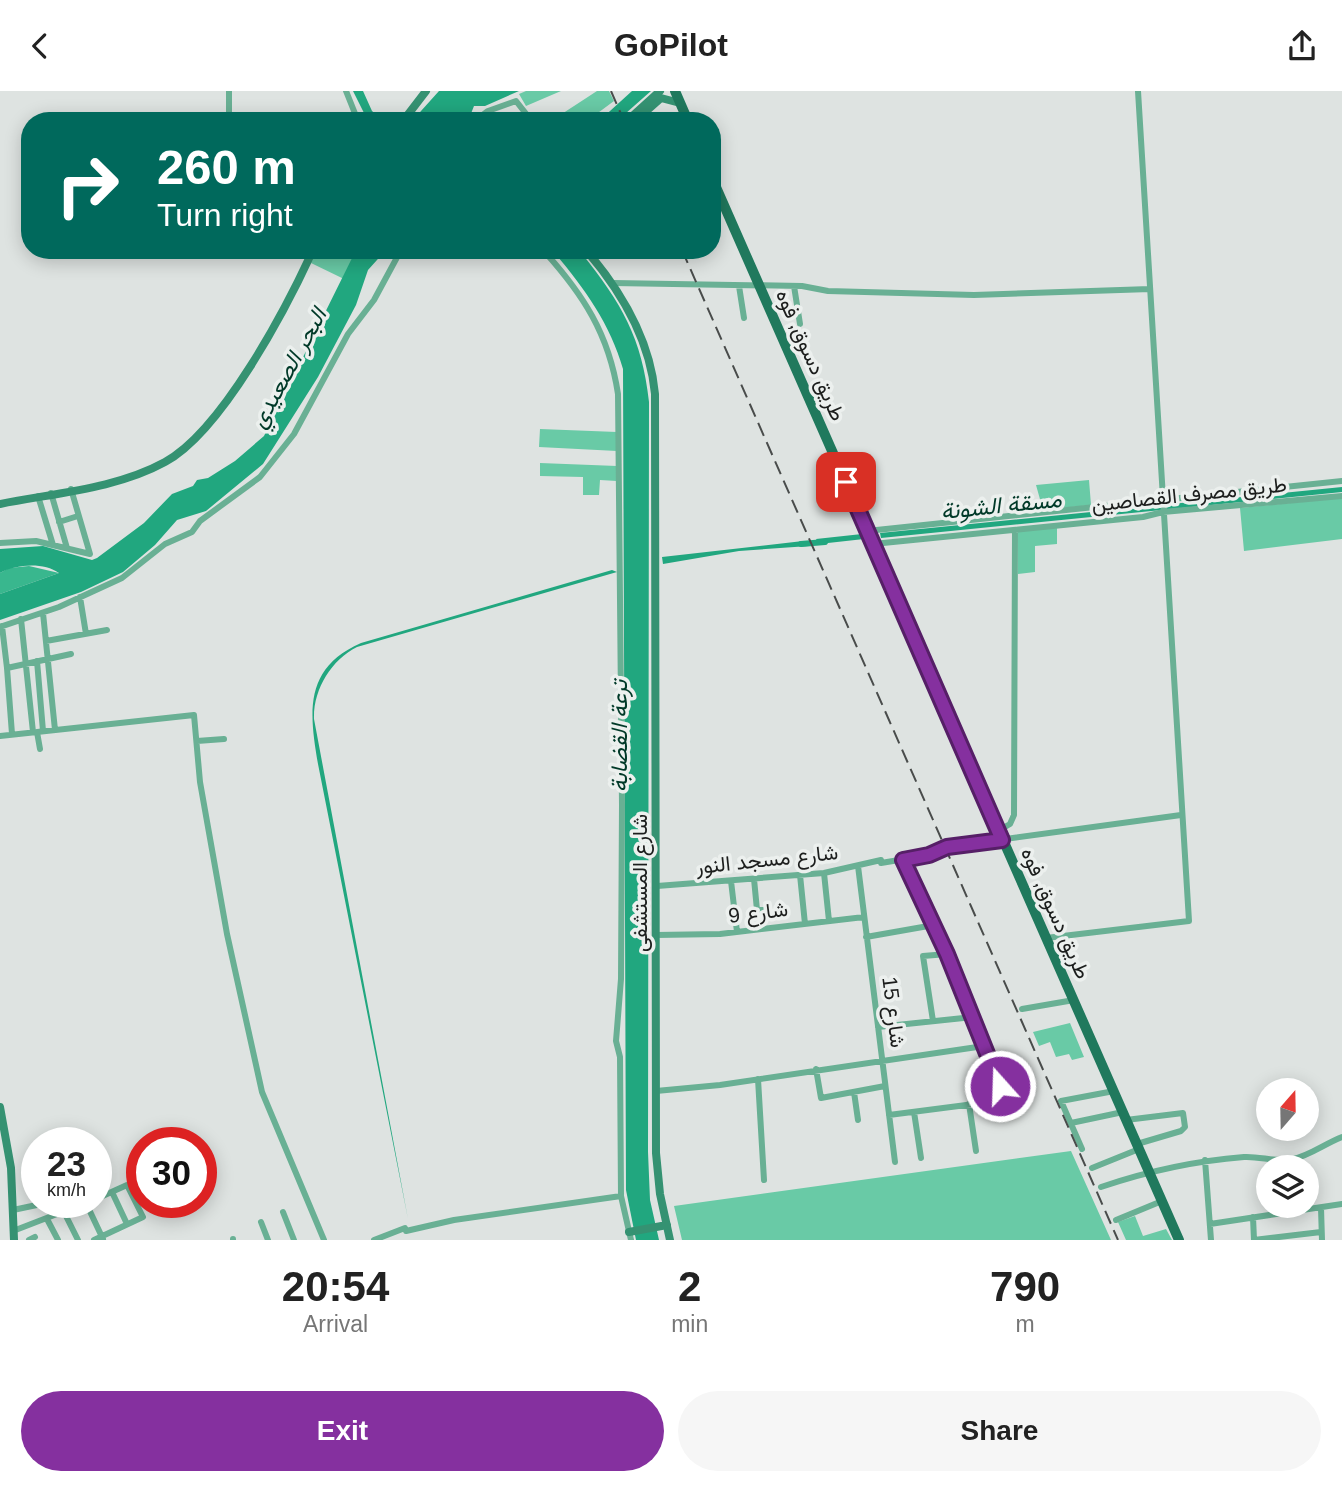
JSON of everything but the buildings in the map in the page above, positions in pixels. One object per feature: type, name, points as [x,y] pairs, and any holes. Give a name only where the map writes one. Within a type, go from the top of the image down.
[{"type":"main road","points":[[643,112],[660,91]]},
{"type":"main road","points":[[675,91],[684,112]]},
{"type":"main road","points":[[410,112],[423,95]]},
{"type":"main road","points":[[639,112],[664,98],[680,103]]},
{"type":"main road","name":"طريق دسوق, فوه","points":[[721,198],[1179,1240]]},
{"type":"main road","points":[[0,504],[140,473],[168,461],[190,444],[216,414],[266,343],[309,259]]},
{"type":"main road","name":"شارع المستشفى","points":[[593,259],[613,283],[644,343],[655,394],[657,1167],[664,1225],[670,1240]]},
{"type":"main road","points":[[0,1107],[9,1158],[14,1236]]},
{"type":"main road","points":[[631,1234],[664,1225]]},
{"type":"street","points":[[229,91],[229,112]]},
{"type":"street","points":[[346,91],[354,112]]},
{"type":"street","points":[[1046,938],[1189,921],[1139,91]]},
{"type":"street","points":[[487,112],[516,101],[525,112]]},
{"type":"street","points":[[12,734],[4,679],[7,668],[1,627],[43,613],[122,579],[165,544],[192,532],[200,521],[250,486],[269,467],[294,434],[348,334],[374,300],[396,259]]},
{"type":"street","points":[[551,259],[575,285],[593,314],[612,361],[618,394],[622,805],[621,979],[616,1044],[620,1057],[621,1196],[631,1234]]},
{"type":"street","points":[[613,283],[794,286],[828,291],[974,295],[1150,289]]},
{"type":"street","points":[[739,286],[744,318]]},
{"type":"street","points":[[794,286],[800,324]]},
{"type":"street","points":[[867,531],[1342,481]]},
{"type":"street","points":[[0,543],[28,541],[90,553],[71,489]]},
{"type":"street","points":[[51,493],[67,548]]},
{"type":"street","points":[[38,496],[53,545]]},
{"type":"street","name":"طريق مصرف القصاصين","points":[[873,544],[1342,496]]},
{"type":"street","points":[[1000,835],[1014,815],[1018,529],[1021,513]]},
{"type":"street","points":[[59,521],[78,516]]},
{"type":"street","points":[[964,519],[966,535]]},
{"type":"street","points":[[80,597],[86,633]]},
{"type":"street","points":[[43,613],[55,730]]},
{"type":"street","points":[[21,619],[40,749]]},
{"type":"street","points":[[46,641],[107,630]]},
{"type":"street","points":[[7,668],[71,655]]},
{"type":"street","points":[[37,661],[38,731]]},
{"type":"street","points":[[0,736],[194,715],[200,782],[227,934],[262,1092],[324,1240]]},
{"type":"street","points":[[197,741],[225,739]]},
{"type":"street","name":"شارع مسجد النور","points":[[657,886],[824,873],[929,855],[947,847],[1000,835],[1181,815]]},
{"type":"street","points":[[889,1115],[1005,1100],[947,954],[903,860]]},
{"type":"street","name":"شارع 15","points":[[858,866],[895,1162]]},
{"type":"street","points":[[824,873],[829,921]]},
{"type":"street","points":[[800,875],[805,924]]},
{"type":"street","points":[[754,879],[757,910],[767,910]]},
{"type":"street","points":[[731,881],[737,932]]},
{"type":"street","name":"شارع 9","points":[[656,935],[737,932],[864,917]]},
{"type":"street","points":[[866,937],[933,925]]},
{"type":"street","points":[[933,1021],[923,956],[947,954]]},
{"type":"street","points":[[1022,1009],[1074,1000]]},
{"type":"street","points":[[878,1027],[973,1017]]},
{"type":"street","points":[[656,1091],[985,1046]]},
{"type":"street","points":[[816,1069],[821,1098],[886,1086]]},
{"type":"street","points":[[758,1079],[764,1180]]},
{"type":"street","points":[[1082,1150],[1061,1101],[1114,1091]]},
{"type":"street","points":[[854,1092],[858,1120]]},
{"type":"street","points":[[969,1104],[975,1151]]},
{"type":"street","points":[[914,1112],[921,1158]]},
{"type":"street","points":[[1071,1123],[1125,1116],[1183,1113],[1185,1127],[1181,1131],[1092,1168]]},
{"type":"street","points":[[1101,1188],[1149,1171],[1205,1160],[1249,1157],[1276,1161],[1296,1159],[1342,1137]]},
{"type":"street","points":[[1205,1160],[1211,1240]]},
{"type":"street","points":[[94,1240],[143,1217],[127,1185],[112,1192],[127,1224]]},
{"type":"street","points":[[374,1240],[406,1229],[621,1196]]},
{"type":"street","points":[[1116,1220],[1162,1201]]},
{"type":"street","points":[[1210,1224],[1342,1204]]},
{"type":"street","points":[[13,1210],[21,1208]]},
{"type":"street","points":[[1321,1208],[1322,1240]]},
{"type":"street","points":[[283,1212],[294,1240]]},
{"type":"street","points":[[1253,1217],[1254,1240],[1321,1232]]},
{"type":"street","points":[[67,1218],[78,1240]]},
{"type":"street","points":[[94,1218],[103,1238]]},
{"type":"street","points":[[14,1236],[47,1219],[58,1240]]},
{"type":"street","points":[[261,1221],[268,1240]]},
{"type":"street","points":[[406,1229],[411,1240]]},
{"type":"shaded area","points":[[353,91],[363,91],[373,112],[364,112]]},
{"type":"shaded area","points":[[439,91],[519,91],[485,106],[474,106],[472,112],[420,112]]},
{"type":"shaded area","points":[[526,91],[561,91],[526,106],[519,94]]},
{"type":"shaded area","points":[[597,91],[609,91],[614,101],[599,112],[565,112]]},
{"type":"shaded area","points":[[632,91],[651,91],[627,112],[609,112]]},
{"type":"shaded area","points":[[313,259],[352,259],[344,279],[311,263]]},
{"type":"shaded area","points":[[352,259],[378,259],[368,270],[356,305],[318,377],[263,464],[206,511],[177,520],[155,545],[123,572],[81,592],[0,620],[0,594],[59,573],[46,567],[30,566],[0,573],[0,549],[43,546],[92,560],[97,558],[144,523],[172,494],[193,486],[197,480],[208,478],[235,461],[264,436]]},
{"type":"shaded area","points":[[559,259],[586,259],[617,303],[635,338],[649,402],[648,1152],[650,1200],[659,1240],[636,1240],[626,1190],[623,369],[611,336],[574,277]]},
{"type":"shaded area","points":[[540,429],[617,432],[617,451],[539,447]]},
{"type":"shaded area","points":[[540,463],[617,466],[617,481],[600,480],[599,495],[583,495],[583,477],[540,476]]},
{"type":"shaded area","points":[[1089,480],[1091,505],[1043,510],[1036,485]]},
{"type":"shaded area","points":[[1342,487],[1342,492],[881,538],[880,533]]},
{"type":"shaded area","points":[[1342,498],[1342,539],[1244,551],[1240,508]]},
{"type":"shaded area","points":[[1057,528],[1057,544],[1035,546],[1035,572],[1018,574],[1018,531]]},
{"type":"shaded area","points":[[862,534],[864,539],[819,544],[816,539]]},
{"type":"shaded area","points":[[808,541],[809,546],[739,551],[663,564],[662,557]]},
{"type":"shaded area","points":[[29,566],[59,573],[0,594],[0,573],[9,568]]},
{"type":"shaded area","points":[[612,570],[617,572],[357,647],[339,660],[320,687],[314,719],[408,1219],[318,764],[313,727],[313,709],[315,693],[329,665],[342,653],[361,643]]},
{"type":"shaded area","points":[[1070,1023],[1084,1057],[1072,1060],[1069,1054],[1056,1057],[1050,1042],[1039,1046],[1033,1032]]},
{"type":"shaded area","points":[[1071,1151],[1111,1240],[682,1240],[674,1206]]},
{"type":"shaded area","points":[[1135,1216],[1143,1236],[1166,1229],[1172,1240],[1126,1240],[1118,1222]]},
{"type":"waterway","name":"مسقة الشونة","points":[[801,544],[825,542]]},
{"type":"railway","points":[[611,91],[620,112]]},
{"type":"railway","points":[[686,259],[1118,1240]]},
{"type":"route","points":[[846,482],[1002,840],[947,847],[929,855],[903,860],[947,954],[1000,1086]]},
{"type":"water label","name":"البحر الصعيدي","points":[[288,368]]},
{"type":"water label","name":"ترعة القضابة","points":[[619,736]]}]
